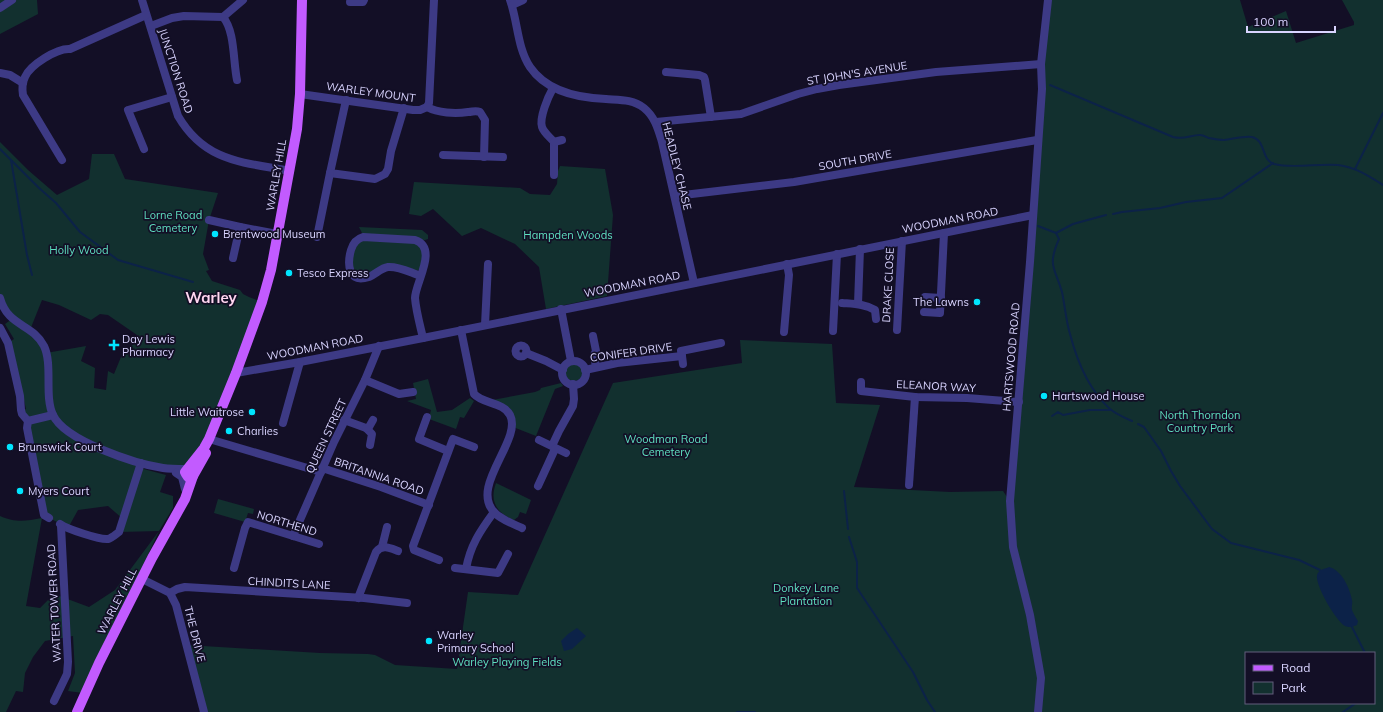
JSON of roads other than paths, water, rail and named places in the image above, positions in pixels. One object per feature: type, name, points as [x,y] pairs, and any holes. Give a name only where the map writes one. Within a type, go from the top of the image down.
[{"type":"main road","name":"WARLEY HILL","points":[[182,503],[187,473],[208,448],[209,439],[236,373],[270,276],[297,129],[300,94],[302,0]]},
{"type":"main road","name":"WARLEY HILL","points":[[77,712],[99,663],[185,499],[187,473]]},
{"type":"street","points":[[0,8],[12,0]]},
{"type":"street","name":"JUNCTION ROAD","points":[[142,0],[178,116],[189,133],[202,145],[216,154],[234,160],[290,171]]},
{"type":"street","points":[[150,26],[172,18],[184,16],[223,17],[243,0]]},
{"type":"street","points":[[350,2],[363,2],[364,0]]},
{"type":"street","name":"WARLEY MOUNT","points":[[300,94],[420,110],[427,107],[429,103],[434,0]]},
{"type":"street","points":[[511,3],[523,0]]},
{"type":"street","name":"HARTSWOOD ROAD","points":[[1038,712],[1041,678],[1030,616],[1013,547],[1010,494],[1019,402],[1033,215],[1042,89],[1041,64],[1048,0]]},
{"type":"street","name":"HEADLEY CHASE","points":[[511,3],[521,48],[525,57],[534,71],[553,88],[580,97],[633,102],[643,107],[656,122],[662,142],[694,283]]},
{"type":"street","points":[[62,160],[23,96],[23,83],[25,77],[31,68],[50,56],[64,49],[70,49],[146,15]]},
{"type":"street","points":[[223,17],[228,23],[230,29],[234,68],[237,80]]},
{"type":"street","name":"ST JOHN'S AVENUE","points":[[656,122],[741,114],[798,94],[840,85],[936,72],[1041,64]]},
{"type":"street","points":[[0,73],[10,75],[23,83]]},
{"type":"street","points":[[670,74],[699,75],[704,77],[711,117]]},
{"type":"street","points":[[553,88],[541,118],[541,126],[543,130],[558,141],[554,175]]},
{"type":"street","points":[[144,149],[128,110],[172,97]]},
{"type":"street","points":[[317,237],[346,100]]},
{"type":"street","points":[[427,107],[444,112],[467,112],[476,110],[480,112],[485,120],[484,157]]},
{"type":"street","points":[[330,173],[375,179],[388,176],[391,151],[404,108]]},
{"type":"street","name":"SOUTH DRIVE","points":[[674,196],[794,182],[1038,140]]},
{"type":"street","points":[[443,156],[503,157]]},
{"type":"street","name":"WOODMAN ROAD","points":[[236,373],[423,338],[1033,215]]},
{"type":"street","points":[[210,220],[277,234]]},
{"type":"street","points":[[233,258],[240,227]]},
{"type":"street","points":[[924,312],[940,313],[944,233]]},
{"type":"street","points":[[421,276],[392,267],[383,268],[367,277],[356,277],[351,273],[349,267],[352,248],[356,241],[363,238],[415,240],[419,241],[424,246],[424,266],[415,297],[423,338]]},
{"type":"street","name":"DRAKE CLOSE","points":[[897,330],[902,241]]},
{"type":"street","points":[[858,304],[860,249]]},
{"type":"street","points":[[833,331],[837,254]]},
{"type":"street","points":[[485,325],[488,264]]},
{"type":"street","points":[[784,332],[789,276],[787,264]]},
{"type":"street","points":[[925,297],[941,298]]},
{"type":"street","points":[[0,298],[4,310],[8,315],[32,332],[43,345],[46,355],[50,405],[53,415],[60,425],[73,436],[82,441],[141,463],[187,473]]},
{"type":"street","points":[[842,303],[858,304],[875,310],[876,319]]},
{"type":"street","points":[[561,309],[571,361]]},
{"type":"street","points":[[0,328],[8,343],[20,396],[22,414],[28,421],[27,428],[44,515],[49,518]]},
{"type":"street","points":[[461,330],[474,394],[477,398],[505,409],[510,414],[513,422],[511,435],[490,481],[488,496],[490,504],[494,512],[508,522],[522,528]]},
{"type":"street","points":[[593,336],[596,351],[594,355],[596,368]]},
{"type":"street","name":"CONIFER DRIVE","points":[[585,370],[721,343]]},
{"type":"street","name":"QUEEN STREET","points":[[293,536],[344,420],[365,380],[379,346]]},
{"type":"street","points":[[681,351],[683,364]]},
{"type":"street","points":[[526,353],[563,370]]},
{"type":"street","points":[[571,361],[578,362],[584,366],[585,376],[579,383],[573,384],[565,380],[563,370],[564,366],[571,361]]},
{"type":"street","points":[[283,423],[300,362]]},
{"type":"street","points":[[365,380],[399,394],[413,392]]},
{"type":"street","name":"ELEANOR WAY","points":[[861,382],[861,391],[915,397],[967,398],[1019,402]]},
{"type":"street","points":[[538,486],[559,431],[573,406],[573,384]]},
{"type":"street","points":[[909,485],[915,397]]},
{"type":"street","points":[[28,421],[53,415]]},
{"type":"street","points":[[427,417],[419,440],[448,451]]},
{"type":"street","points":[[344,420],[366,428],[372,434],[370,444]]},
{"type":"street","points":[[366,428],[373,420]]},
{"type":"street","name":"BRITANNIA ROAD","points":[[209,439],[381,487],[429,504]]},
{"type":"street","points":[[439,560],[412,548],[453,439],[474,447]]},
{"type":"street","points":[[539,440],[566,453]]},
{"type":"street","name":"WATER TOWER ROAD","points":[[54,701],[67,674],[68,662],[60,525],[102,538],[110,538],[119,532],[141,463]]},
{"type":"street","points":[[162,468],[187,473]]},
{"type":"street","points":[[466,569],[468,558],[479,533],[494,512]]},
{"type":"street","name":"NORTHEND","points":[[234,568],[248,522],[319,544]]},
{"type":"street","points":[[358,598],[376,552],[382,547],[387,527]]},
{"type":"street","points":[[382,547],[398,551]]},
{"type":"street","points":[[455,568],[498,573],[508,554]]},
{"type":"street","points":[[142,579],[170,593]]},
{"type":"street","name":"CHINDITS LANE","points":[[170,593],[185,587],[358,598],[407,603]]},
{"type":"street","name":"THE DRIVE","points":[[170,593],[181,619],[204,712]]},
{"type":"water","points":[[1329,567],[1338,572],[1345,580],[1351,596],[1352,610],[1358,621],[1357,625],[1348,627],[1341,623],[1319,586],[1317,580],[1318,573]]},
{"type":"water","points":[[577,628],[586,636],[572,649],[564,651],[561,641]]},
{"type":"waterway","points":[[1050,85],[1173,137],[1184,138],[1200,135],[1224,140],[1252,137],[1260,142],[1267,159],[1274,164],[1289,166],[1344,166],[1362,172],[1383,185]]},
{"type":"waterway","points":[[1355,169],[1383,113]]},
{"type":"waterway","points":[[0,149],[56,203],[80,232],[118,260],[193,282]]},
{"type":"waterway","points":[[11,160],[27,255],[32,275]]},
{"type":"waterway","points":[[1113,214],[1160,208],[1186,202],[1222,198],[1273,163]]},
{"type":"waterway","points":[[1056,233],[1073,224],[1106,215]]},
{"type":"waterway","points":[[1038,226],[1056,233],[1059,239],[1053,255],[1053,267],[1062,292],[1067,324],[1080,365],[1096,393],[1110,409],[1132,421]]},
{"type":"waterway","points":[[1052,416],[1058,412],[1063,415],[1090,410],[1111,410]]},
{"type":"waterway","points":[[1138,424],[1144,427],[1161,451],[1180,486],[1212,529],[1231,543],[1299,560],[1320,570]]},
{"type":"waterway","points":[[844,491],[848,529]]},
{"type":"waterway","points":[[849,537],[857,562],[857,588],[913,672],[927,700],[935,712]]},
{"type":"waterway","points":[[1352,627],[1364,652]]},
{"type":"waterway","points":[[1343,712],[1355,704]]},
{"type":"waterway","points":[[737,712],[755,712]]},
{"type":"place","name":"Brentwood Museum","points":[[215,234]]},
{"type":"place","name":"Tesco Express","points":[[289,273]]},
{"type":"place","name":"The Lawns","points":[[977,302]]},
{"type":"place","name":"Day Lewis Pharmacy","points":[[114,345]]},
{"type":"place","name":"Hartswood House","points":[[1044,396]]},
{"type":"place","name":"Little Waitrose","points":[[252,412]]},
{"type":"place","name":"Charlies","points":[[229,431]]},
{"type":"place","name":"Brunswick Court","points":[[10,447]]},
{"type":"place","name":"Myers Court","points":[[20,491]]},
{"type":"place","name":"Warley Primary School","points":[[429,641]]},
{"type":"district","name":"Warley","points":[[211,297]]},
{"type":"park label","name":"Lorne Road Cemetery","points":[[173,221]]},
{"type":"park label","name":"Hampden Woods","points":[[568,235]]},
{"type":"park label","name":"Holly Wood","points":[[79,250]]},
{"type":"park label","name":"North Thorndon Country Park","points":[[1200,421]]},
{"type":"park label","name":"Woodman Road Cemetery","points":[[666,445]]},
{"type":"park label","name":"Donkey Lane Plantation","points":[[806,594]]},
{"type":"park label","name":"Warley Playing Fields","points":[[507,662]]}]
